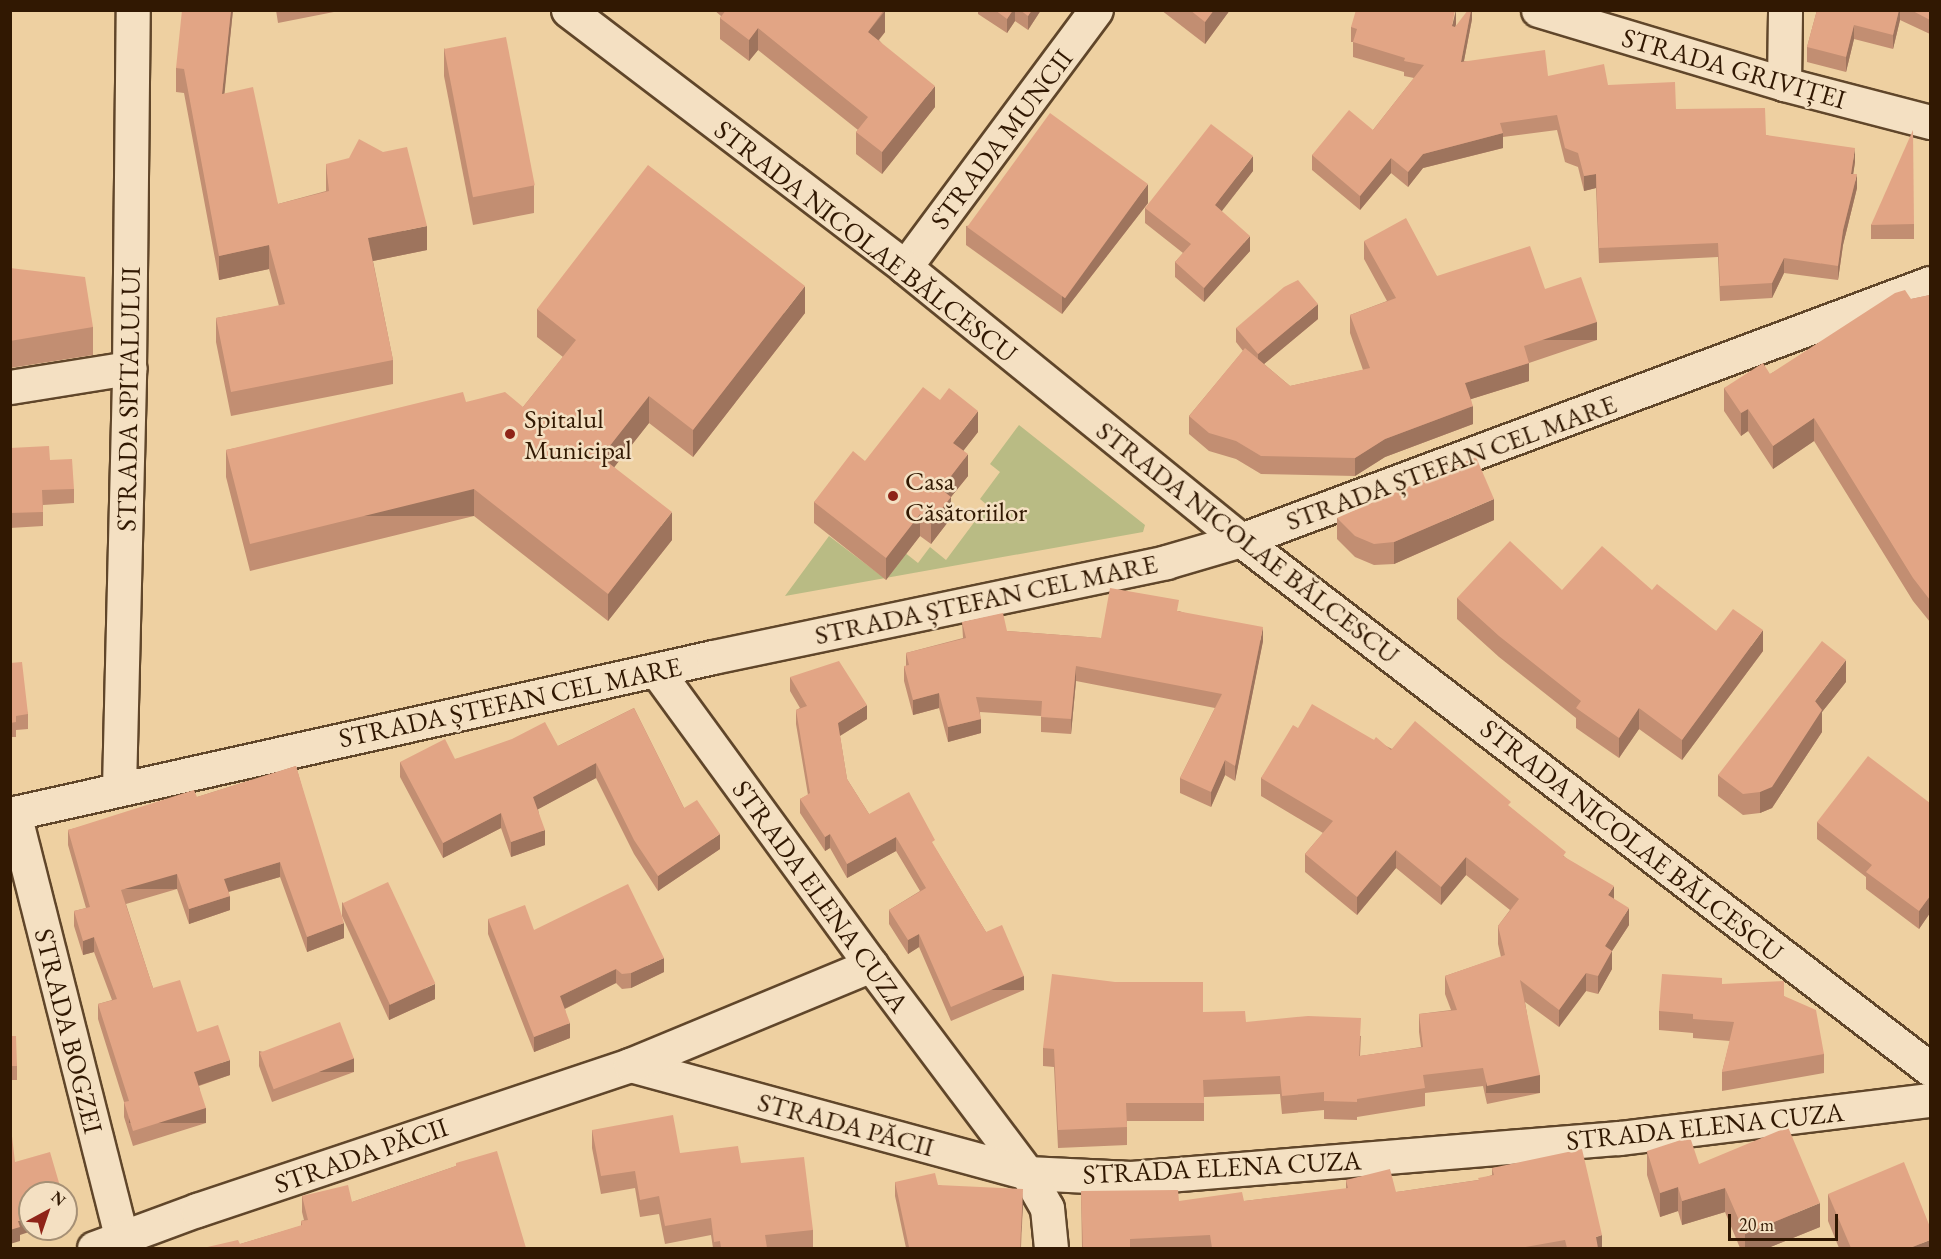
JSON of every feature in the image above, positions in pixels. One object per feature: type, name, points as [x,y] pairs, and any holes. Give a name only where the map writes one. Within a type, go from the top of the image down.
[{"type":"street","name":"STRADA SPITALULUI","points":[[119,788],[129,369],[133,10]]},
{"type":"street","name":"STRADA NICOLAE BĂLCESCU","points":[[568,10],[905,267],[1241,540],[1930,1069]]},
{"type":"street","name":"STRADA MUNCII","points":[[905,267],[1096,10]]},
{"type":"street","name":"STRADA GRIVIȚEI","points":[[1538,10],[1784,84],[1930,122]]},
{"type":"street","points":[[1784,84],[1785,10]]},
{"type":"street","name":"STRADA ȘTEFAN CEL MARE","points":[[12,813],[656,670],[1166,562],[1241,540],[1930,283]]},
{"type":"street","points":[[10,387],[129,369]]},
{"type":"street","name":"STRADA ELENA CUZA","points":[[656,670],[871,965],[1027,1173],[1131,1178],[1619,1138],[1930,1100]]},
{"type":"street","name":"STRADA BOGZEI","points":[[12,813],[113,1245]]},
{"type":"street","name":"STRADA PĂCII","points":[[113,1245],[197,1210],[630,1065],[871,965]]},
{"type":"street","name":"STRADA PĂCII","points":[[630,1065],[1027,1173]]},
{"type":"street","points":[[1027,1173],[1047,1208],[1051,1248]]},
{"type":"green space","points":[[1019,425],[1145,525],[1143,532],[785,596],[829,536],[879,574],[899,548],[918,563],[930,547],[946,560],[987,505],[980,499],[1000,472],[990,464]]},
{"type":"building","points":[[182,10],[231,10],[222,94],[253,87],[278,204],[329,191],[326,164],[349,158],[359,139],[383,152],[407,147],[427,226],[368,238],[393,360],[231,392],[216,318],[285,304],[269,245],[219,256],[184,69],[176,68]]},
{"type":"building","points":[[726,10],[884,10],[868,32],[935,86],[882,152],[856,132],[868,117],[758,28],[749,40],[720,18]]},
{"type":"building","points":[[995,10],[1013,10],[1007,19]]},
{"type":"building","points":[[1020,10],[1032,10],[1028,16]]},
{"type":"building","points":[[1190,10],[1214,10],[1205,22]]},
{"type":"building","points":[[1356,10],[1455,10],[1452,26],[1455,27],[1468,10],[1471,10],[1461,62],[1545,50],[1548,76],[1604,64],[1608,85],[1675,82],[1676,109],[1765,108],[1766,135],[1855,148],[1851,174],[1857,174],[1843,230],[1838,266],[1784,258],[1772,283],[1720,286],[1718,243],[1599,248],[1596,174],[1584,176],[1578,153],[1565,148],[1557,115],[1500,123],[1503,133],[1423,154],[1408,172],[1391,158],[1360,196],[1312,155],[1349,110],[1373,130],[1424,65],[1404,61],[1405,58],[1353,42],[1357,29],[1351,27]]},
{"type":"building","points":[[1817,10],[1899,10],[1893,35],[1854,25],[1846,57],[1807,47]]},
{"type":"building","points":[[1911,10],[1930,10],[1930,20]]},
{"type":"building","points":[[506,37],[535,185],[473,197],[444,49]]},
{"type":"building","points":[[1050,113],[1148,184],[1065,298],[967,227]]},
{"type":"building","points":[[1211,124],[1253,156],[1215,205],[1250,236],[1204,288],[1175,262],[1191,244],[1145,208]]},
{"type":"building","points":[[1913,130],[1914,224],[1871,225]]},
{"type":"building","points":[[648,165],[805,286],[693,430],[649,396],[601,457],[672,512],[608,594],[474,489],[250,544],[226,450],[463,392],[466,402],[505,392],[523,407],[576,340],[537,309]]},
{"type":"building","points":[[1406,218],[1437,276],[1530,246],[1545,289],[1581,277],[1597,322],[1524,346],[1529,363],[1465,383],[1473,406],[1385,439],[1355,458],[1261,456],[1236,441],[1209,433],[1189,416],[1245,348],[1290,386],[1370,368],[1350,315],[1396,298],[1364,241]]},
{"type":"building","points":[[10,268],[85,277],[93,327],[10,341]]},
{"type":"building","points":[[1298,280],[1318,304],[1258,354],[1236,328],[1284,287]]},
{"type":"building","points":[[1905,290],[1911,299],[1930,295],[1930,600],[1913,578],[1814,418],[1773,446],[1748,409],[1741,413],[1724,388],[1763,363],[1770,374],[1895,293]]},
{"type":"building","name":"Casa Căsătoriilor","points":[[923,387],[940,400],[949,388],[978,411],[953,443],[968,454],[941,489],[951,497],[931,523],[920,514],[886,558],[814,502],[853,451],[865,461]]},
{"type":"building","points":[[49,446],[50,460],[72,459],[74,489],[42,490],[43,512],[10,513],[10,448]]},
{"type":"building","points":[[1476,457],[1494,499],[1394,542],[1374,544],[1355,536],[1337,518]]},
{"type":"building","points":[[1510,541],[1562,590],[1602,546],[1652,590],[1657,584],[1716,631],[1733,609],[1763,630],[1682,740],[1639,708],[1619,738],[1576,708],[1581,701],[1499,636],[1457,598]]},
{"type":"building","points":[[1110,588],[1179,600],[1177,611],[1263,627],[1235,766],[1225,760],[1211,792],[1180,778],[1222,694],[1076,666],[1071,719],[1041,717],[1042,701],[976,697],[981,719],[948,727],[939,693],[913,700],[904,666],[909,665],[906,653],[966,638],[962,622],[1003,613],[1007,631],[1101,638]]},
{"type":"building","points":[[1822,641],[1846,660],[1815,701],[1822,710],[1772,787],[1760,792],[1743,794],[1718,775]]},
{"type":"building","points":[[839,661],[867,705],[838,723],[847,779],[869,814],[909,792],[935,840],[932,842],[986,932],[1002,925],[1024,976],[951,1007],[919,934],[908,940],[889,910],[926,888],[896,837],[847,864],[830,834],[825,837],[800,799],[810,793],[796,710],[807,706],[790,677]]},
{"type":"building","points":[[22,662],[28,714],[16,716],[16,722],[10,723],[10,663]]},
{"type":"building","points":[[1312,704],[1374,740],[1376,737],[1391,750],[1415,721],[1511,802],[1508,805],[1566,852],[1563,856],[1614,886],[1608,895],[1629,908],[1605,946],[1612,951],[1598,976],[1586,973],[1559,1010],[1520,980],[1540,1075],[1487,1086],[1483,1068],[1423,1075],[1425,1088],[1357,1099],[1357,1102],[1324,1101],[1324,1092],[1282,1096],[1280,1076],[1203,1080],[1204,1103],[1126,1103],[1127,1127],[1058,1130],[1054,1049],[1043,1048],[1052,974],[1115,982],[1203,982],[1203,1012],[1245,1011],[1246,1022],[1308,1016],[1361,1018],[1359,1056],[1423,1047],[1419,1014],[1457,1010],[1445,976],[1505,955],[1498,926],[1519,899],[1466,857],[1441,887],[1396,850],[1357,897],[1305,854],[1333,821],[1261,778],[1293,725],[1298,728]]},
{"type":"building","points":[[634,708],[684,808],[697,800],[720,834],[658,876],[634,840],[596,763],[533,797],[545,830],[511,842],[501,813],[443,843],[400,762],[445,739],[455,759],[512,739],[545,722],[558,746]]},
{"type":"building","points":[[1868,756],[1930,803],[1930,896],[1919,911],[1866,872],[1872,865],[1817,822]]},
{"type":"building","points":[[296,766],[344,923],[307,937],[280,862],[224,879],[230,896],[189,909],[177,874],[121,890],[153,988],[180,980],[197,1032],[218,1025],[230,1060],[194,1072],[206,1108],[133,1131],[124,1102],[129,1101],[98,1004],[117,999],[94,937],[83,941],[74,911],[90,907],[68,830],[194,790],[197,797]]},
{"type":"building","points":[[388,882],[435,984],[390,1005],[343,903]]},
{"type":"building","points":[[628,884],[664,958],[631,973],[622,974],[616,969],[560,996],[570,1023],[534,1037],[488,919],[525,905],[534,930]]},
{"type":"building","points":[[1662,974],[1722,978],[1722,984],[1784,981],[1784,996],[1816,1010],[1824,1054],[1722,1072],[1734,1022],[1693,1019],[1693,1014],[1659,1011]]},
{"type":"building","points":[[340,1022],[354,1058],[274,1089],[260,1053]]},
{"type":"building","points":[[10,1036],[16,1036],[17,1066],[10,1066]]},
{"type":"building","points":[[673,1115],[680,1153],[738,1146],[741,1163],[804,1157],[813,1230],[765,1235],[767,1248],[721,1248],[720,1241],[714,1242],[711,1218],[665,1226],[659,1196],[640,1200],[635,1171],[601,1176],[592,1130]]},
{"type":"building","points":[[10,1119],[15,1162],[50,1152],[58,1181],[18,1181],[18,1228],[10,1230]]},
{"type":"building","points":[[1788,1127],[1820,1203],[1745,1234],[1725,1188],[1682,1201],[1678,1187],[1660,1193],[1647,1151],[1690,1137],[1699,1164]]},
{"type":"building","points":[[1582,1149],[1602,1235],[1596,1237],[1598,1248],[1567,1248],[1565,1240],[1520,1248],[1212,1248],[1210,1235],[1130,1239],[1130,1248],[1083,1248],[1081,1191],[1178,1190],[1179,1201],[1242,1192],[1244,1201],[1348,1188],[1346,1180],[1390,1169],[1396,1192],[1479,1180],[1478,1178],[1494,1175],[1492,1168]]},
{"type":"building","points":[[497,1151],[526,1248],[203,1248],[238,1240],[240,1244],[302,1225],[301,1221],[308,1220],[302,1196],[348,1185],[352,1202],[456,1166],[456,1163]]},
{"type":"building","points":[[1904,1162],[1930,1227],[1930,1240],[1910,1248],[1851,1248],[1828,1194]]},
{"type":"building","points":[[935,1173],[938,1185],[1023,1189],[1020,1248],[901,1248],[909,1247],[895,1182]]},
{"type":"place","name":"Spitalul Municipal","points":[[510,434]]},
{"type":"place","name":"Casa Căsătoriilor","points":[[893,496]]}]
